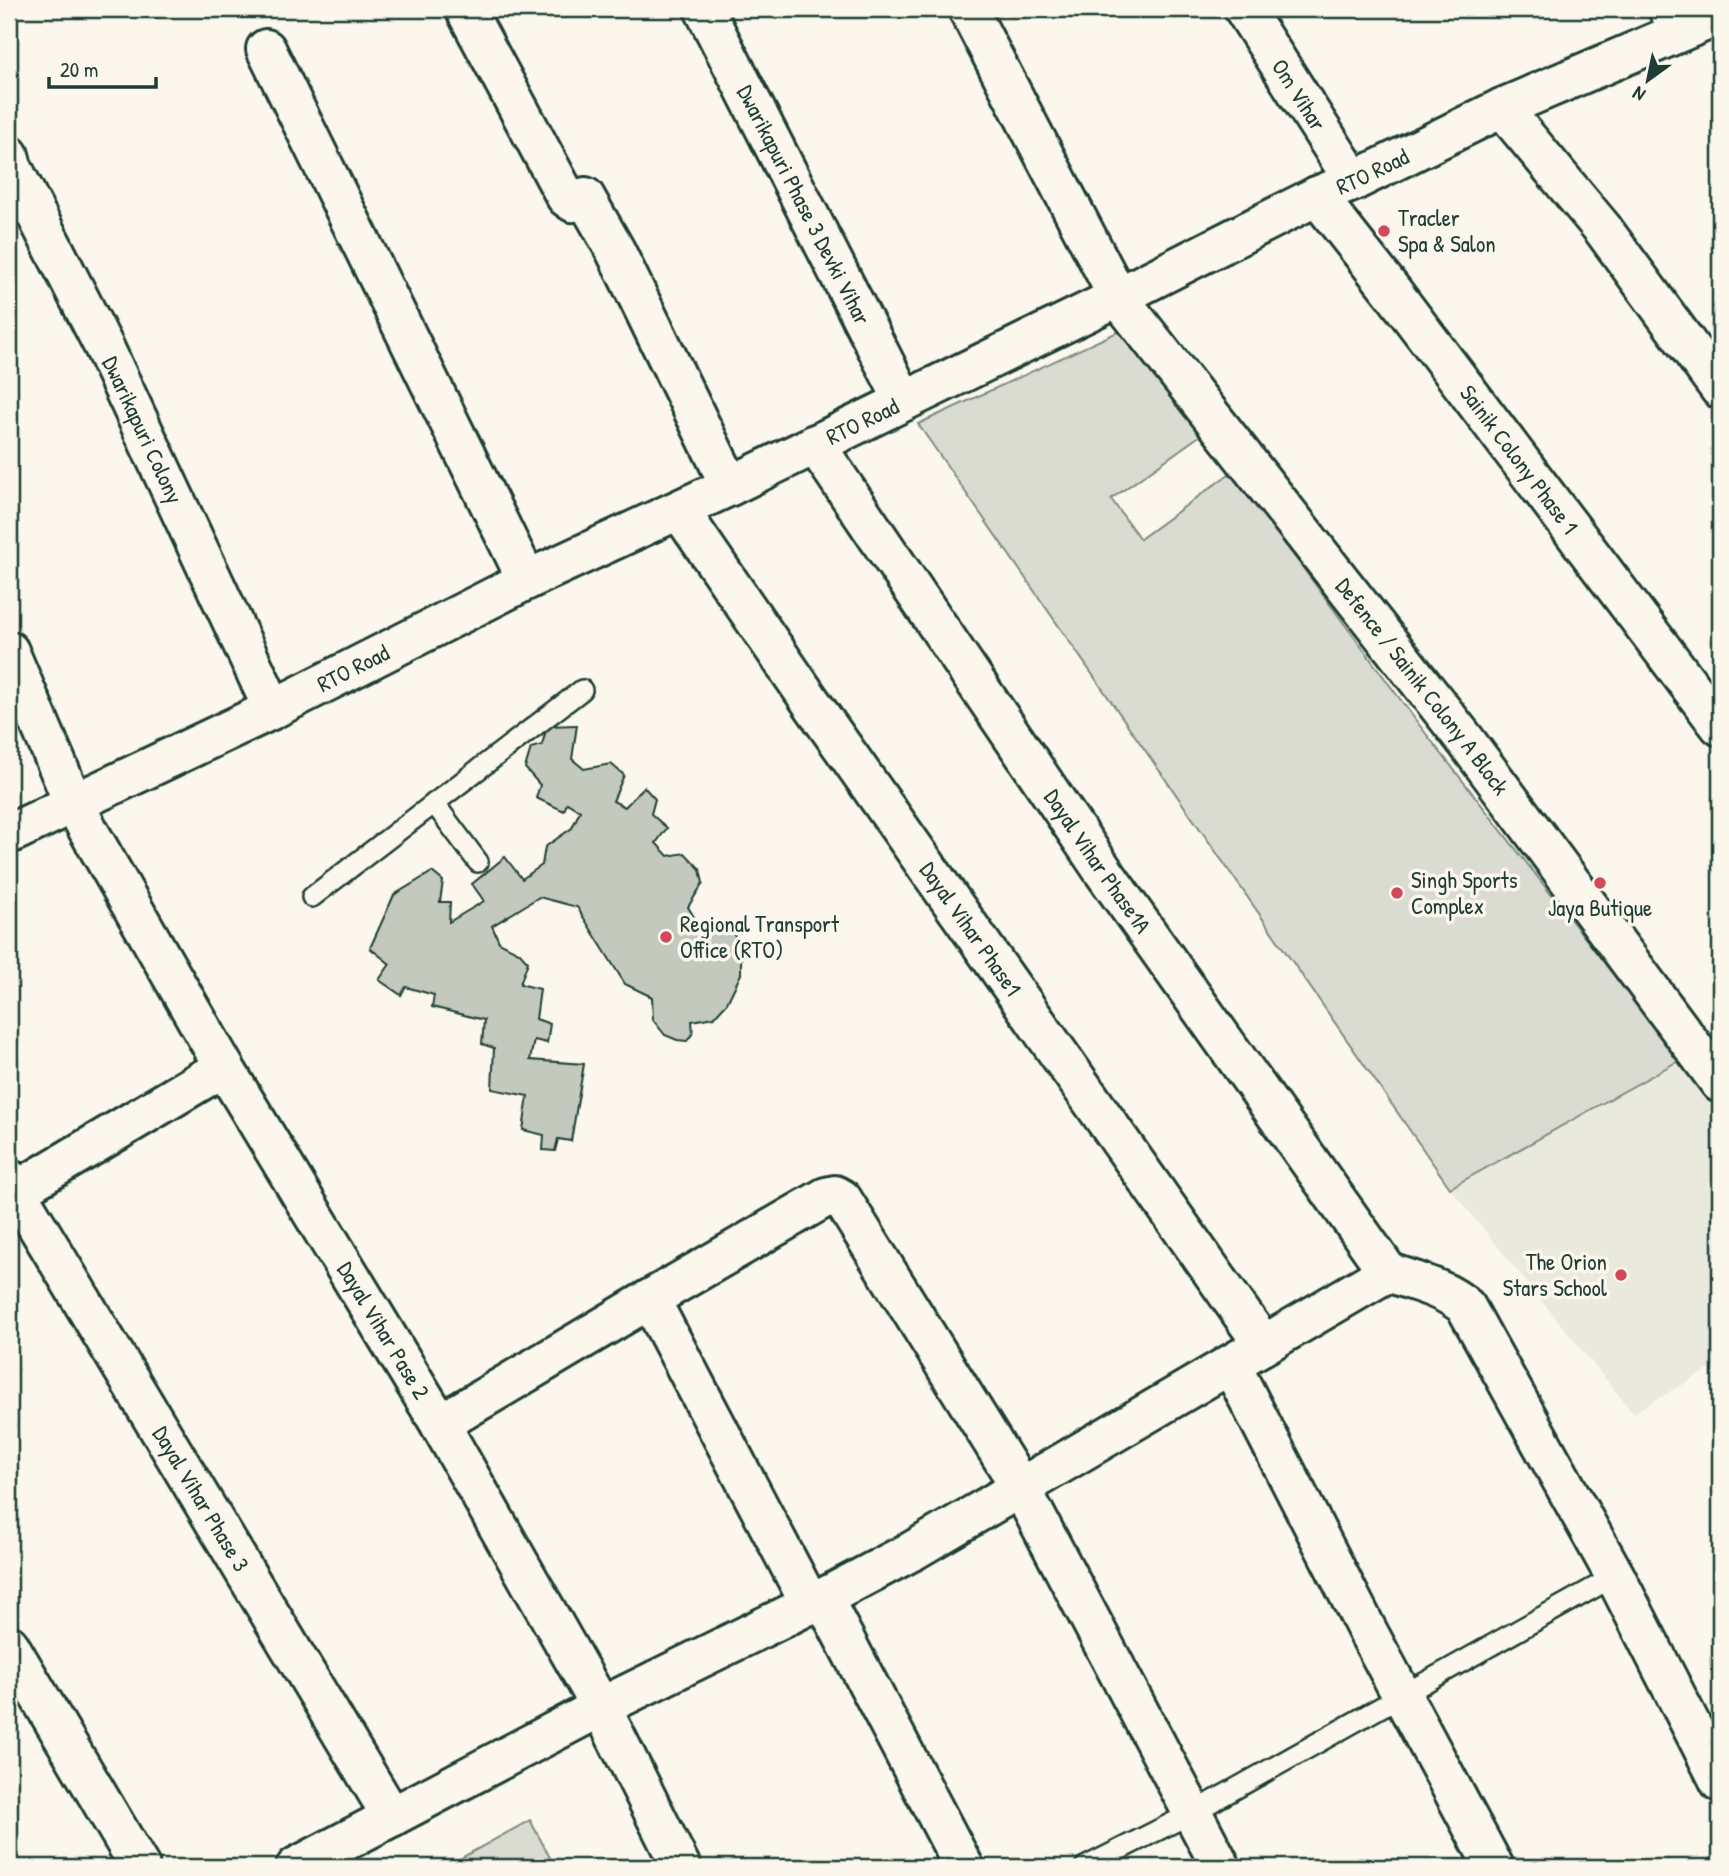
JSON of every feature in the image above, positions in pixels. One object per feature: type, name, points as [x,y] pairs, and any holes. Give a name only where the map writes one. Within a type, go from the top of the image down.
[{"type":"street","points":[[465,9],[566,197],[573,202],[585,197],[615,250],[730,486]]},
{"type":"street","name":"Dwarikapuri Phase 3 Devki Vihar","points":[[704,9],[904,401]]},
{"type":"street","name":"Defence / Sainik Colony A Block","points":[[968,9],[1118,297],[1466,741],[1720,1083]]},
{"type":"street","name":"Om Vihar","points":[[1244,9],[1354,181]]},
{"type":"street","name":"RTO Road","points":[[9,834],[273,709],[527,580],[680,511],[1118,297],[1675,20],[1720,15]]},
{"type":"street","points":[[266,49],[527,580]]},
{"type":"street","points":[[1502,108],[1602,228],[1720,389]]},
{"type":"street","name":"Dwarikapuri Colony","points":[[9,155],[12,167],[104,347],[273,709]]},
{"type":"street","name":"Sainik Colony Phase 1","points":[[1317,196],[1720,726]]},
{"type":"street","name":"Dayal Vihar Phase1A","points":[[815,444],[1104,872],[1388,1272]]},
{"type":"street","name":"Dayal Vihar Phase1","points":[[680,511],[828,726],[1264,1344]]},
{"type":"street","name":"Dayal Vihar Pase 2","points":[[9,651],[74,802],[224,1067],[440,1424],[601,1707],[681,1867]]},
{"type":"street","points":[[12,1185],[224,1067]]},
{"type":"street","name":"Dayal Vihar Phase 3","points":[[12,1185],[392,1817]]},
{"type":"street","points":[[440,1424],[650,1299],[826,1197],[835,1195],[842,1199],[1021,1488],[1221,1867]]},
{"type":"street","points":[[296,1867],[601,1707],[914,1550],[1388,1272],[1444,1292],[1466,1307],[1615,1576],[1720,1782]]},
{"type":"street","points":[[650,1299],[964,1867]]},
{"type":"street","points":[[1231,1365],[1494,1867]]},
{"type":"street","points":[[9,1645],[140,1867]]},
{"type":"lane","points":[[312,897],[582,690]]},
{"type":"lane","points":[[435,803],[478,862]]},
{"type":"lane","points":[[1085,1867],[1192,1813],[1615,1576]]},
{"type":"shaded area","name":"Singh Sports Complex","points":[[1124,329],[1205,432],[1111,499],[1140,539],[1232,472],[1420,726],[1680,1060],[1450,1188],[918,424]]},
{"type":"shaded area","name":"The Orion Stars School","points":[[1680,1060],[1720,1105],[1720,1363],[1633,1413],[1450,1188]]},
{"type":"shaded area","points":[[530,1820],[555,1867],[445,1867]]},
{"type":"building","name":"Regional Transport Office (RTO)","points":[[577,725],[572,759],[584,769],[611,764],[624,775],[613,801],[625,807],[644,787],[655,799],[651,814],[667,828],[656,843],[668,856],[685,853],[700,869],[703,883],[688,907],[697,922],[714,923],[733,933],[741,947],[741,974],[727,1003],[714,1017],[692,1021],[693,1033],[687,1041],[677,1040],[665,1035],[653,1020],[652,997],[625,984],[577,907],[539,897],[492,926],[499,942],[519,952],[528,962],[520,984],[540,989],[536,1019],[550,1024],[547,1043],[534,1040],[530,1060],[584,1064],[571,1141],[558,1139],[555,1151],[543,1150],[544,1135],[523,1130],[528,1096],[492,1089],[494,1048],[482,1044],[484,1020],[432,1007],[434,995],[406,987],[401,995],[379,980],[390,964],[370,948],[394,895],[432,872],[443,881],[440,902],[450,902],[449,922],[484,901],[472,884],[505,857],[522,879],[542,865],[545,847],[572,828],[580,811],[567,803],[564,811],[536,798],[540,785],[525,768],[531,748],[542,745],[547,726]]},
{"type":"place","name":"Tracler Spa & Salon","points":[[1384,231]]},
{"type":"place","name":"Jaya Butique","points":[[1600,883]]},
{"type":"place","name":"Singh Sports Complex","points":[[1397,893]]},
{"type":"place","name":"Regional Transport Office (RTO)","points":[[666,937]]},
{"type":"place","name":"The Orion Stars School","points":[[1621,1275]]}]
